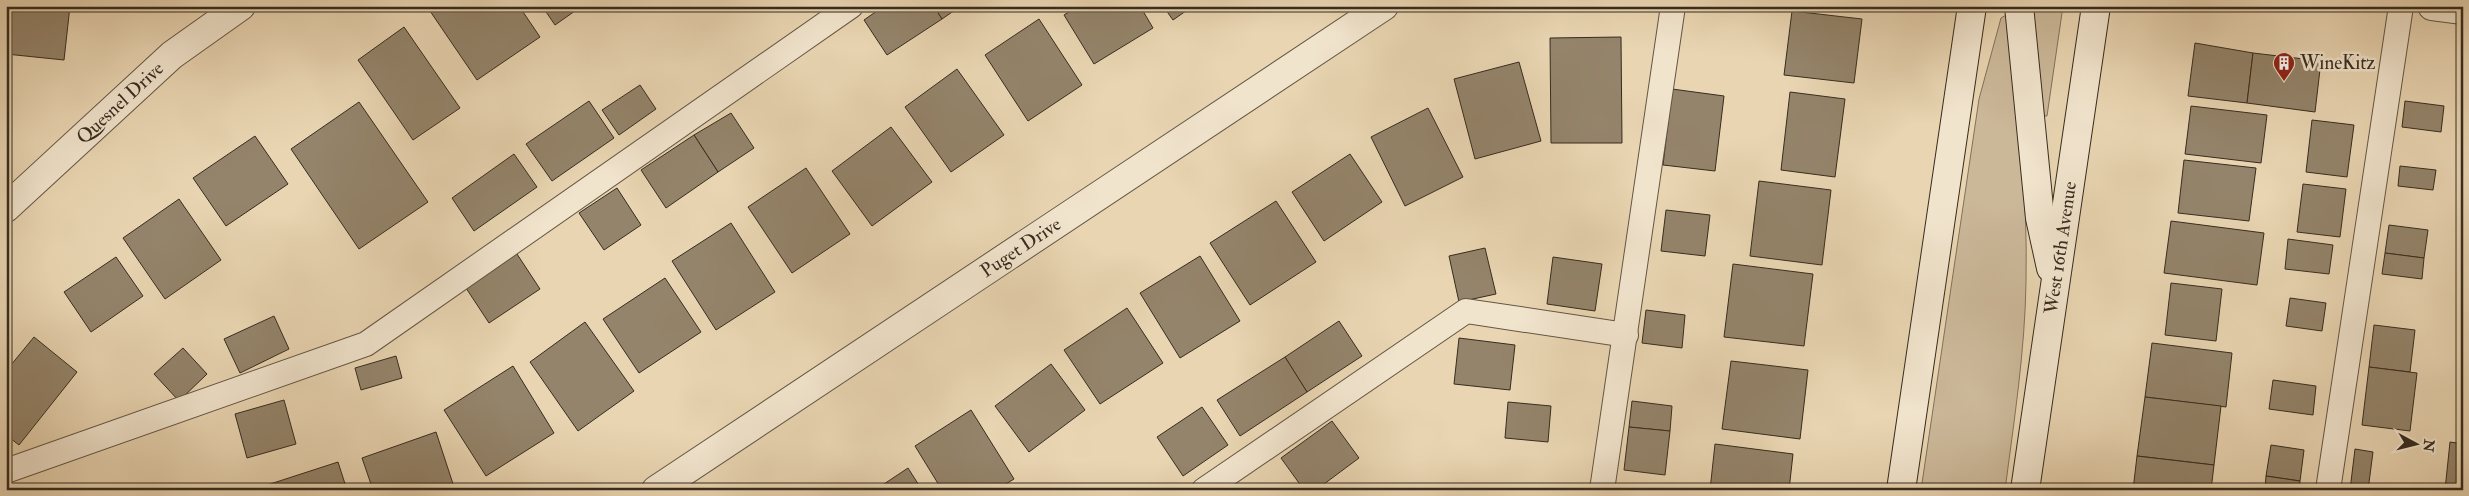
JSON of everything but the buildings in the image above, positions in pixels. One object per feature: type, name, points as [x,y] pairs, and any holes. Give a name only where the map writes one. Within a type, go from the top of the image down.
[{"type":"main road","name":"Quesnel Drive","points":[[6,208],[172,56],[241,6]]},
{"type":"main road","name":"Puget Drive","points":[[656,490],[1384,6]]},
{"type":"main road","points":[[1901,490],[1972,6]]},
{"type":"main road","points":[[2019,6],[2040,218],[2055,284]]},
{"type":"main road","name":"West 16th Avenue","points":[[2025,490],[2096,6]]},
{"type":"main road","points":[[2432,6],[2463,10]]},
{"type":"lane","points":[[6,472],[366,344],[851,6]]},
{"type":"lane","points":[[1602,490],[1674,6]]},
{"type":"lane","points":[[2328,490],[2401,6]]},
{"type":"lane","points":[[1204,490],[1466,311],[1626,336]]},
{"type":"shaded area","points":[[2032,6],[2063,6],[2047,116],[2041,116]]},
{"type":"shaded area","points":[[2006,15],[2011,19],[2022,150],[2026,249],[2025,308],[2021,360],[2005,490],[1921,490],[1979,99],[2001,18]]},
{"type":"place","name":"WineKitz","points":[[2284,82]]}]
